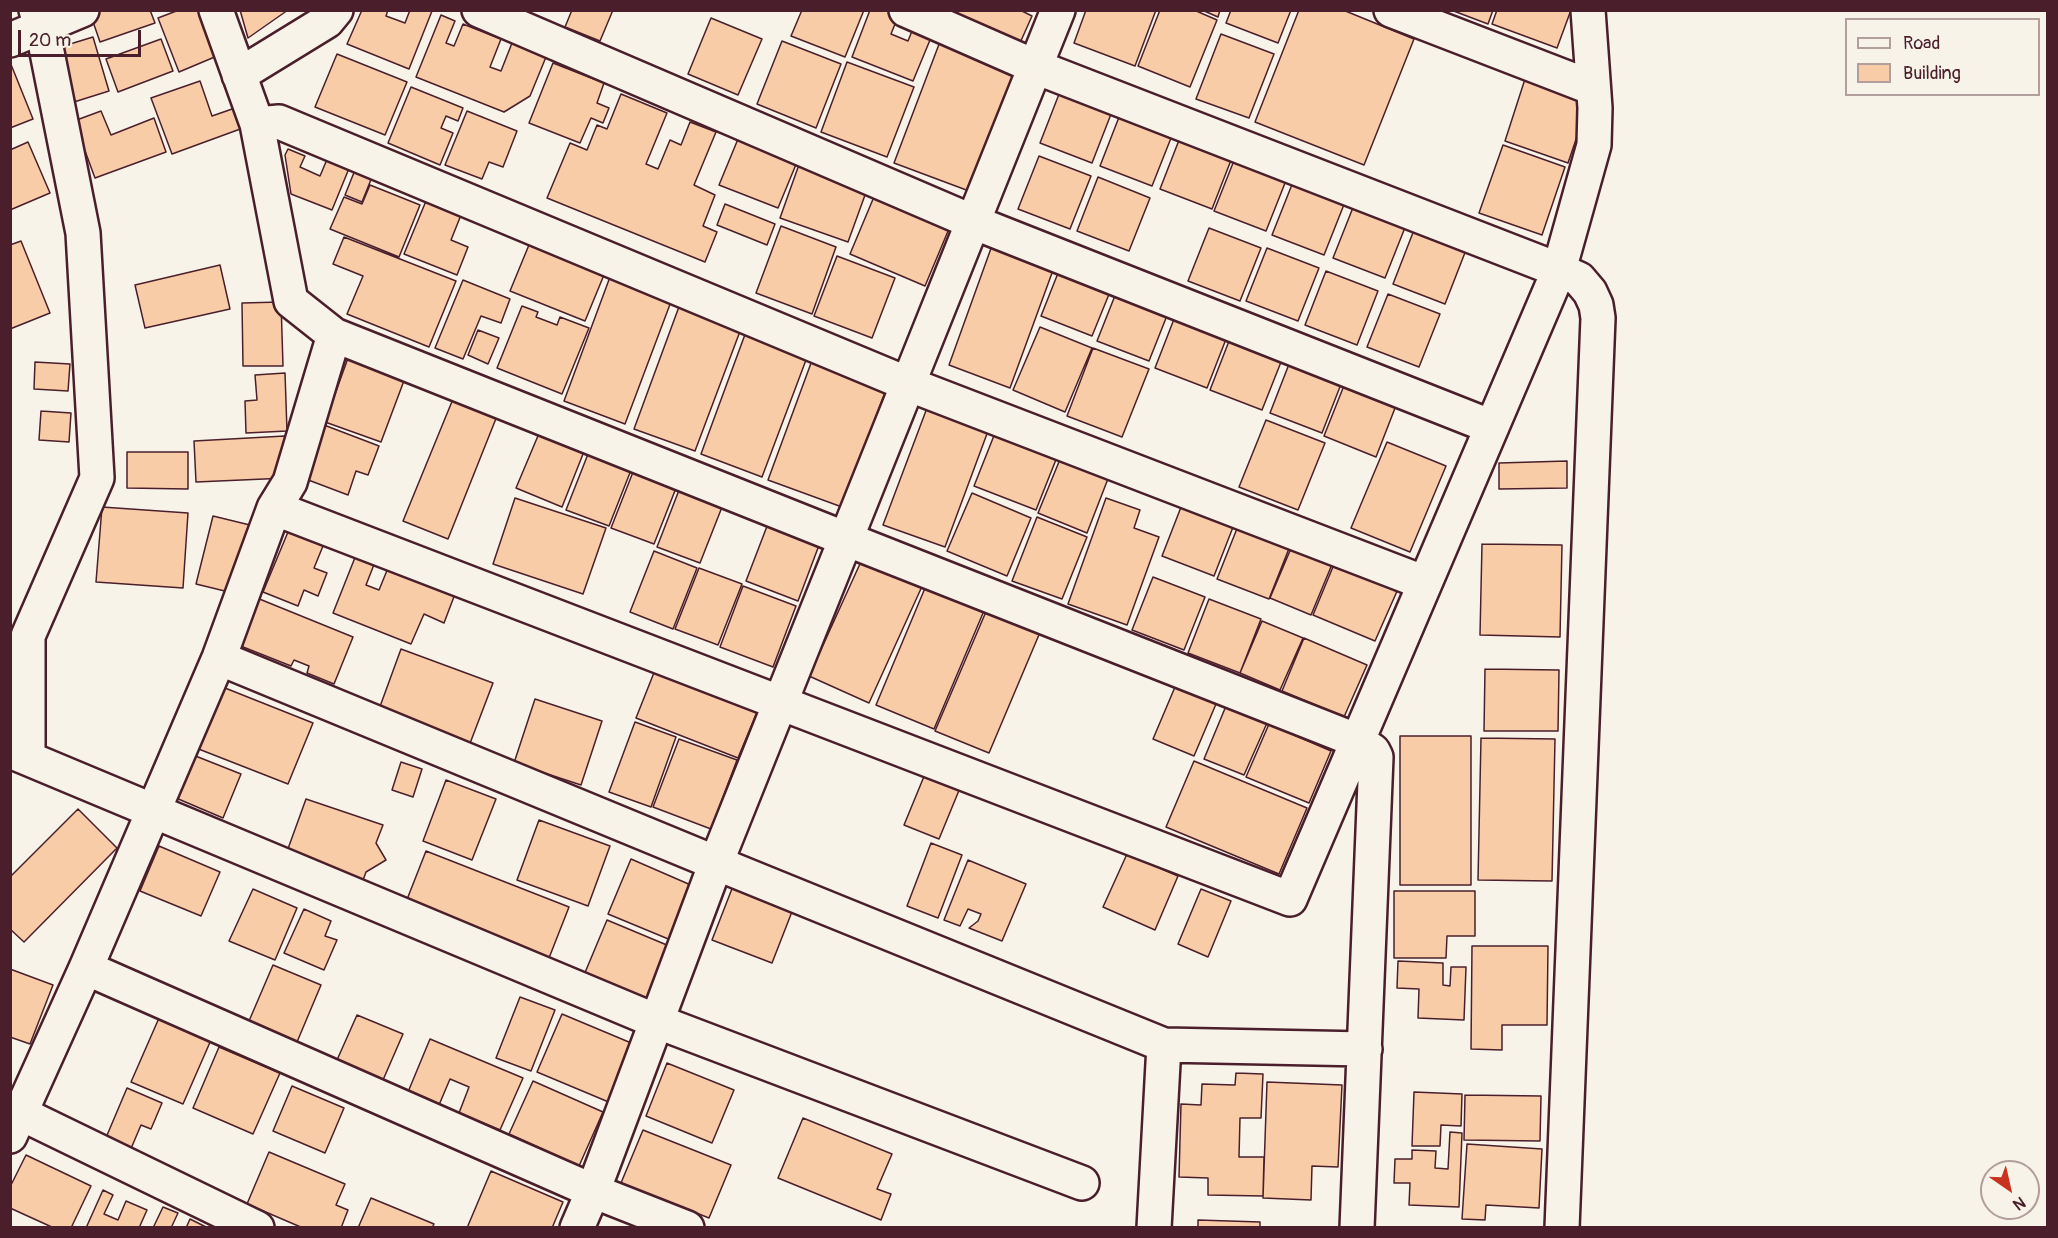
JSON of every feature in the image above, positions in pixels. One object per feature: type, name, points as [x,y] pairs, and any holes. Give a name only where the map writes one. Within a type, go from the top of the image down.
[{"type":"street","points":[[10,40],[39,19],[82,10]]},
{"type":"street","points":[[216,10],[257,124],[291,301],[334,335],[1358,741],[1373,751],[1376,757],[1357,1227]]},
{"type":"street","points":[[239,75],[327,21],[336,10]]},
{"type":"street","points":[[479,10],[973,222],[1492,427]]},
{"type":"street","points":[[906,10],[1036,67],[1559,270],[1579,279],[1590,292],[1596,305],[1598,318],[1562,1227]]},
{"type":"street","points":[[577,1227],[593,1191],[716,863],[1058,10]]},
{"type":"street","points":[[1390,10],[1593,88]]},
{"type":"street","points":[[274,508],[1290,899],[1559,270],[1594,145],[1588,10]]},
{"type":"street","points":[[39,19],[82,233],[97,478],[28,636],[19,755],[656,1021],[1082,1183]]},
{"type":"street","points":[[257,124],[279,122],[908,384],[1425,583]]},
{"type":"street","points":[[256,1227],[15,1124],[86,968],[219,658],[274,508],[290,482],[334,335]]},
{"type":"street","points":[[219,658],[1164,1045],[1365,1049]]},
{"type":"street","points":[[86,968],[593,1191],[687,1227]]},
{"type":"street","points":[[1154,1227],[1164,1045]]},
{"type":"building","points":[[99,10],[150,10],[155,23],[100,42],[90,13]]},
{"type":"building","points":[[179,10],[200,10],[217,56],[179,72],[158,18]]},
{"type":"building","points":[[240,10],[288,10],[248,38]]},
{"type":"building","points":[[362,10],[388,10],[386,16],[405,23],[410,10],[432,11],[409,69],[347,44]]},
{"type":"building","points":[[572,10],[613,10],[600,41],[565,27]]},
{"type":"building","points":[[802,10],[864,10],[845,57],[791,36]]},
{"type":"building","points":[[870,10],[889,10],[899,14],[891,34],[908,41],[916,21],[935,28],[913,81],[852,57]]},
{"type":"building","points":[[959,10],[1020,10],[1032,16],[1020,43],[957,14]]},
{"type":"building","points":[[1086,10],[1156,10],[1135,66],[1074,43]]},
{"type":"building","points":[[1160,10],[1194,10],[1217,20],[1190,87],[1138,66]]},
{"type":"building","points":[[1202,10],[1220,10],[1218,17]]},
{"type":"building","points":[[1231,10],[1291,10],[1278,43],[1226,23]]},
{"type":"building","points":[[1299,10],[1343,10],[1414,39],[1364,165],[1255,122]]},
{"type":"building","points":[[1451,10],[1493,10],[1488,24]]},
{"type":"building","points":[[1497,10],[1571,10],[1557,48],[1492,24]]},
{"type":"building","points":[[441,15],[455,21],[446,43],[454,46],[463,24],[501,39],[490,67],[501,71],[512,43],[546,57],[530,96],[504,112],[416,77]]},
{"type":"building","points":[[711,18],[762,39],[738,95],[688,74]]},
{"type":"building","points":[[1221,34],[1274,54],[1249,118],[1196,99]]},
{"type":"building","points":[[93,37],[109,91],[74,102],[57,48]]},
{"type":"building","points":[[161,39],[173,71],[118,92],[106,59]]},
{"type":"building","points":[[941,39],[1016,67],[969,191],[894,163]]},
{"type":"building","points":[[782,41],[841,64],[816,128],[757,104]]},
{"type":"building","points":[[337,54],[407,82],[385,135],[315,107]]},
{"type":"building","points":[[10,62],[33,119],[10,128]]},
{"type":"building","points":[[847,62],[914,87],[887,157],[821,132]]},
{"type":"building","points":[[553,63],[604,83],[597,103],[609,108],[603,123],[591,118],[580,143],[529,123]]},
{"type":"building","points":[[1525,79],[1589,101],[1568,163],[1505,141]]},
{"type":"building","points":[[200,81],[212,116],[235,108],[243,128],[172,154],[151,98]]},
{"type":"building","points":[[411,87],[463,108],[458,121],[446,116],[441,128],[453,133],[440,165],[388,143]]},
{"type":"building","points":[[1061,89],[1113,109],[1092,163],[1040,143]]},
{"type":"building","points":[[621,94],[667,113],[646,164],[658,169],[670,140],[681,145],[690,122],[716,132],[694,185],[715,195],[703,226],[717,232],[705,262],[547,198],[570,143],[587,150],[597,125],[607,129]]},
{"type":"building","points":[[101,111],[111,135],[154,118],[166,152],[95,178],[74,121]]},
{"type":"building","points":[[467,111],[517,131],[503,167],[489,162],[482,179],[445,165]]},
{"type":"building","points":[[1121,112],[1173,133],[1152,186],[1100,166]]},
{"type":"building","points":[[1181,135],[1233,155],[1212,209],[1160,189]]},
{"type":"building","points":[[738,139],[797,162],[778,208],[719,185]]},
{"type":"building","points":[[28,142],[50,193],[10,210],[10,150]]},
{"type":"building","points":[[1503,145],[1565,167],[1542,235],[1479,213]]},
{"type":"building","points":[[288,149],[305,156],[300,167],[320,176],[328,157],[350,166],[332,210],[291,194],[285,155]]},
{"type":"building","points":[[1039,156],[1091,176],[1070,229],[1018,209]]},
{"type":"building","points":[[1235,158],[1287,178],[1266,231],[1214,211]]},
{"type":"building","points":[[801,159],[869,184],[848,242],[780,218]]},
{"type":"building","points":[[355,170],[372,177],[362,202],[345,195]]},
{"type":"building","points":[[1098,177],[1150,198],[1129,251],[1077,231]]},
{"type":"building","points":[[1293,182],[1345,202],[1324,255],[1272,235]]},
{"type":"building","points":[[370,185],[420,205],[399,257],[330,229],[344,197],[362,204]]},
{"type":"building","points":[[876,192],[951,224],[925,286],[850,254]]},
{"type":"building","points":[[426,201],[461,215],[451,240],[468,247],[457,275],[404,254]]},
{"type":"building","points":[[725,204],[775,224],[767,245],[717,225]]},
{"type":"building","points":[[1354,205],[1406,225],[1385,278],[1333,258]]},
{"type":"building","points":[[781,226],[836,247],[812,314],[756,293]]},
{"type":"building","points":[[1209,228],[1261,248],[1240,301],[1188,281]]},
{"type":"building","points":[[1414,230],[1466,250],[1445,304],[1393,284]]},
{"type":"building","points":[[344,237],[456,281],[429,347],[347,314],[363,276],[333,264]]},
{"type":"building","points":[[531,240],[606,270],[585,321],[510,291]]},
{"type":"building","points":[[994,240],[1056,262],[1010,388],[949,365]]},
{"type":"building","points":[[21,241],[50,313],[10,329],[10,245]]},
{"type":"building","points":[[1267,248],[1319,268],[1298,321],[1246,301]]},
{"type":"building","points":[[837,256],[895,278],[872,338],[814,316]]},
{"type":"building","points":[[1062,263],[1114,282],[1092,336],[1041,316]]},
{"type":"building","points":[[220,265],[230,309],[145,328],[135,285]]},
{"type":"building","points":[[1326,271],[1378,291],[1357,345],[1305,325]]},
{"type":"building","points":[[610,277],[672,299],[625,424],[564,401]]},
{"type":"building","points":[[463,280],[510,299],[501,323],[481,316],[463,359],[435,348]]},
{"type":"building","points":[[1118,288],[1170,308],[1149,361],[1097,341]]},
{"type":"building","points":[[1388,294],[1440,314],[1419,367],[1367,347]]},
{"type":"building","points":[[281,302],[283,366],[243,366],[242,303]]},
{"type":"building","points":[[680,304],[742,326],[695,451],[634,429]]},
{"type":"building","points":[[522,306],[538,312],[536,317],[557,325],[560,317],[589,328],[562,394],[497,368]]},
{"type":"building","points":[[1176,314],[1228,334],[1207,388],[1155,368]]},
{"type":"building","points":[[1040,327],[1092,348],[1065,412],[1013,390]]},
{"type":"building","points":[[747,329],[809,352],[762,477],[701,454]]},
{"type":"building","points":[[478,330],[499,338],[488,364],[468,355]]},
{"type":"building","points":[[1231,336],[1283,357],[1262,410],[1210,390]]},
{"type":"building","points":[[1093,348],[1149,369],[1122,437],[1067,416]]},
{"type":"building","points":[[814,355],[889,382],[842,507],[768,480]]},
{"type":"building","points":[[348,358],[405,378],[381,442],[325,422]]},
{"type":"building","points":[[1291,359],[1343,379],[1322,433],[1270,413]]},
{"type":"building","points":[[35,362],[70,364],[68,391],[34,389]]},
{"type":"building","points":[[285,373],[287,431],[246,433],[245,401],[257,400],[255,375]]},
{"type":"building","points":[[1345,383],[1397,403],[1376,457],[1324,436]]},
{"type":"building","points":[[453,399],[497,416],[448,539],[403,521]]},
{"type":"building","points":[[930,400],[991,423],[945,547],[883,525]]},
{"type":"building","points":[[41,411],[71,413],[69,442],[39,440]]},
{"type":"building","points":[[1266,420],[1325,443],[1298,510],[1239,487]]},
{"type":"building","points":[[324,425],[379,446],[368,475],[356,471],[348,495],[303,478]]},
{"type":"building","points":[[997,428],[1059,452],[1036,510],[974,486]]},
{"type":"building","points":[[540,431],[585,449],[562,507],[516,488]]},
{"type":"building","points":[[285,436],[287,478],[196,482],[194,441]]},
{"type":"building","points":[[1387,442],[1446,466],[1410,552],[1351,528]]},
{"type":"building","points":[[590,449],[633,465],[609,526],[566,510]]},
{"type":"building","points":[[127,452],[188,452],[188,489],[127,488]]},
{"type":"building","points":[[1063,452],[1111,471],[1087,533],[1038,513]]},
{"type":"building","points":[[1567,461],[1567,488],[1499,489],[1499,463]]},
{"type":"building","points":[[635,467],[678,483],[654,544],[611,528]]},
{"type":"building","points":[[681,485],[724,502],[700,563],[657,547]]},
{"type":"building","points":[[972,493],[1031,518],[1007,576],[947,551]]},
{"type":"building","points":[[515,498],[606,528],[583,594],[493,564]]},
{"type":"building","points":[[1106,498],[1140,510],[1134,528],[1159,537],[1127,625],[1068,604]]},
{"type":"building","points":[[1183,502],[1235,522],[1214,576],[1162,556]]},
{"type":"building","points":[[102,507],[188,513],[183,588],[96,582]]},
{"type":"building","points":[[213,516],[254,526],[237,594],[196,584]]},
{"type":"building","points":[[1037,517],[1087,537],[1062,599],[1012,581]]},
{"type":"building","points":[[769,521],[821,540],[798,601],[746,581]]},
{"type":"building","points":[[1238,526],[1290,546],[1269,599],[1217,579]]},
{"type":"building","points":[[288,532],[323,546],[314,568],[327,573],[318,596],[304,590],[298,606],[263,592]]},
{"type":"building","points":[[1482,544],[1562,545],[1560,637],[1480,635]]},
{"type":"building","points":[[1292,546],[1333,562],[1311,615],[1270,598]]},
{"type":"building","points":[[654,551],[697,568],[673,629],[630,612]]},
{"type":"building","points":[[356,555],[375,562],[366,585],[379,590],[388,568],[455,594],[444,623],[424,614],[411,644],[333,613]]},
{"type":"building","points":[[864,555],[924,582],[869,703],[809,676]]},
{"type":"building","points":[[1335,562],[1398,589],[1375,641],[1313,615]]},
{"type":"building","points":[[699,568],[742,584],[718,645],[675,629]]},
{"type":"building","points":[[1153,577],[1205,597],[1184,650],[1132,630]]},
{"type":"building","points":[[928,581],[986,606],[934,729],[876,705]]},
{"type":"building","points":[[743,586],[796,606],[773,667],[720,647]]},
{"type":"building","points":[[252,596],[353,637],[334,684],[307,673],[309,666],[294,660],[291,666],[233,643]]},
{"type":"building","points":[[1209,599],[1261,619],[1240,673],[1188,653]]},
{"type":"building","points":[[988,607],[1041,630],[989,753],[935,731]]},
{"type":"building","points":[[1262,621],[1303,638],[1280,690],[1240,673]]},
{"type":"building","points":[[1304,638],[1367,665],[1344,717],[1282,691]]},
{"type":"building","points":[[401,649],[493,683],[469,746],[378,712]]},
{"type":"building","points":[[659,660],[762,700],[738,758],[636,718]]},
{"type":"building","points":[[1485,669],[1559,670],[1558,731],[1484,731]]},
{"type":"building","points":[[220,686],[313,723],[288,784],[196,748]]},
{"type":"building","points":[[1175,687],[1216,704],[1194,756],[1153,739]]},
{"type":"building","points":[[535,699],[602,721],[581,785],[514,763]]},
{"type":"building","points":[[1226,706],[1267,723],[1244,775],[1204,759]]},
{"type":"building","points":[[635,722],[676,737],[651,807],[609,792]]},
{"type":"building","points":[[1269,724],[1331,751],[1309,803],[1246,777]]},
{"type":"building","points":[[1400,736],[1471,736],[1471,885],[1400,885]]},
{"type":"building","points":[[1481,738],[1555,739],[1552,881],[1478,880]]},
{"type":"building","points":[[679,739],[737,760],[711,829],[653,807]]},
{"type":"building","points":[[193,755],[241,774],[223,818],[176,798]]},
{"type":"building","points":[[1194,761],[1307,808],[1279,874],[1166,827]]},
{"type":"building","points":[[401,762],[422,769],[413,797],[392,790]]},
{"type":"building","points":[[925,774],[960,788],[939,839],[904,825]]},
{"type":"building","points":[[446,780],[496,799],[472,860],[423,841]]},
{"type":"building","points":[[306,799],[383,825],[376,843],[386,860],[366,872],[362,883],[285,857]]},
{"type":"building","points":[[78,809],[117,848],[24,942],[10,929],[10,877]]},
{"type":"building","points":[[539,820],[610,846],[588,906],[517,880]]},
{"type":"building","points":[[931,843],[962,855],[938,918],[907,906]]},
{"type":"building","points":[[159,846],[220,872],[201,916],[140,891]]},
{"type":"building","points":[[426,851],[569,907],[549,958],[406,902]]},
{"type":"building","points":[[1127,854],[1178,876],[1155,930],[1103,907]]},
{"type":"building","points":[[631,859],[700,889],[678,943],[608,914]]},
{"type":"building","points":[[968,860],[1026,884],[1002,941],[969,928],[978,921],[981,914],[968,909],[960,926],[944,920]]},
{"type":"building","points":[[735,881],[795,904],[772,963],[712,940]]},
{"type":"building","points":[[253,889],[297,908],[275,960],[229,941]]},
{"type":"building","points":[[1201,889],[1231,901],[1208,957],[1178,944]]},
{"type":"building","points":[[1394,891],[1475,891],[1475,936],[1447,936],[1446,958],[1394,958]]},
{"type":"building","points":[[304,909],[331,921],[325,936],[337,940],[324,970],[284,953]]},
{"type":"building","points":[[607,920],[674,948],[650,1003],[584,975]]},
{"type":"building","points":[[1472,946],[1548,946],[1547,1025],[1502,1025],[1502,1050],[1471,1049]]},
{"type":"building","points":[[1398,961],[1443,963],[1443,985],[1450,986],[1451,967],[1466,967],[1464,1020],[1418,1018],[1419,989],[1397,988]]},
{"type":"building","points":[[273,965],[321,985],[297,1042],[249,1021]]},
{"type":"building","points":[[10,969],[53,985],[30,1044],[10,1037]]},
{"type":"building","points":[[520,997],[555,1010],[531,1071],[496,1058]]},
{"type":"building","points":[[562,1014],[636,1045],[611,1103],[537,1072]]},
{"type":"building","points":[[357,1015],[403,1034],[383,1080],[337,1060]]},
{"type":"building","points":[[159,1018],[211,1040],[183,1104],[131,1082]]},
{"type":"building","points":[[430,1039],[523,1078],[500,1130],[459,1113],[469,1087],[450,1079],[439,1105],[408,1092]]},
{"type":"building","points":[[219,1047],[280,1073],[253,1134],[193,1108]]},
{"type":"building","points":[[667,1063],[734,1090],[712,1143],[646,1116]]},
{"type":"building","points":[[1236,1073],[1263,1074],[1261,1118],[1240,1118],[1239,1157],[1264,1157],[1263,1196],[1208,1195],[1208,1178],[1179,1177],[1181,1104],[1201,1105],[1202,1084],[1235,1085]]},
{"type":"building","points":[[533,1081],[603,1112],[579,1166],[509,1134]]},
{"type":"building","points":[[1267,1082],[1342,1085],[1338,1167],[1312,1166],[1311,1200],[1263,1198]]},
{"type":"building","points":[[292,1086],[344,1108],[325,1153],[273,1131]]},
{"type":"building","points":[[127,1088],[162,1103],[151,1129],[141,1125],[130,1151],[105,1140]]},
{"type":"building","points":[[1414,1092],[1462,1094],[1461,1126],[1441,1125],[1440,1146],[1412,1146]]},
{"type":"building","points":[[1465,1095],[1541,1096],[1540,1141],[1464,1140]]},
{"type":"building","points":[[803,1118],[892,1154],[877,1189],[891,1194],[881,1220],[778,1178]]},
{"type":"building","points":[[643,1130],[731,1165],[709,1218],[621,1183]]},
{"type":"building","points":[[1450,1132],[1462,1133],[1459,1207],[1409,1205],[1410,1183],[1394,1183],[1395,1159],[1412,1159],[1412,1150],[1436,1151],[1435,1168],[1448,1169]]},
{"type":"building","points":[[1467,1144],[1542,1149],[1539,1208],[1486,1205],[1485,1220],[1462,1219]]},
{"type":"building","points":[[269,1152],[345,1184],[336,1205],[348,1210],[341,1228],[303,1228],[247,1204]]},
{"type":"building","points":[[26,1155],[91,1186],[71,1228],[54,1228],[10,1208],[10,1187]]},
{"type":"building","points":[[491,1171],[563,1202],[552,1228],[467,1228]]},
{"type":"building","points":[[103,1190],[113,1195],[104,1214],[118,1220],[126,1201],[147,1210],[139,1228],[86,1228]]},
{"type":"building","points":[[371,1198],[434,1224],[432,1228],[358,1228]]},
{"type":"building","points":[[163,1207],[178,1213],[171,1228],[153,1228]]},
{"type":"building","points":[[190,1219],[208,1228],[186,1228]]},
{"type":"building","points":[[1198,1220],[1260,1222],[1260,1228],[1198,1228]]}]
